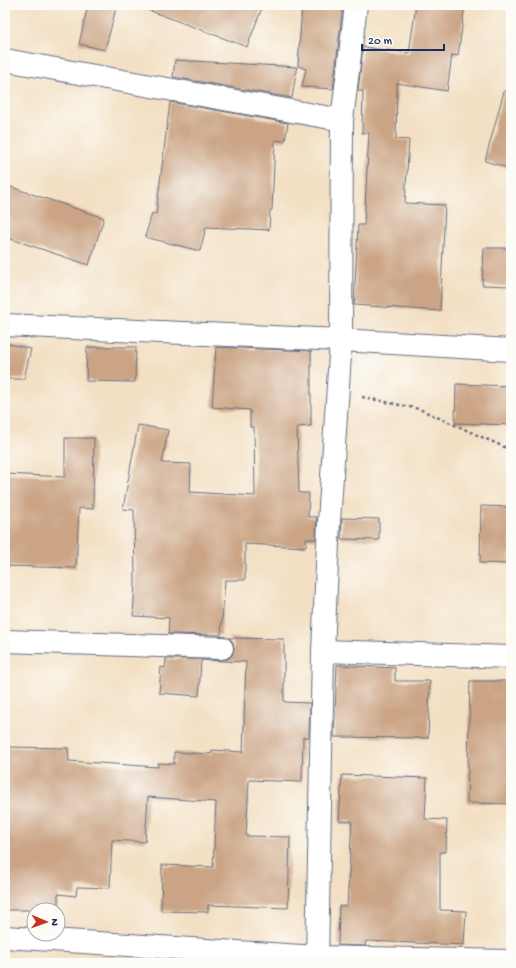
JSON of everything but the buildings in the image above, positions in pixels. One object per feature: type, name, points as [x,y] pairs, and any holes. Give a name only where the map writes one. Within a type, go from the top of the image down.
[{"type":"street","points":[[317,960],[323,651],[329,522],[341,340],[342,120],[356,5]]},
{"type":"street","points":[[5,60],[342,120]]},
{"type":"street","points":[[5,326],[341,340],[511,350]]},
{"type":"street","points":[[5,641],[222,648]]},
{"type":"street","points":[[323,651],[511,657]]},
{"type":"street","points":[[5,937],[317,960],[511,961]]},
{"type":"path","points":[[338,392],[418,409],[511,450]]}]
